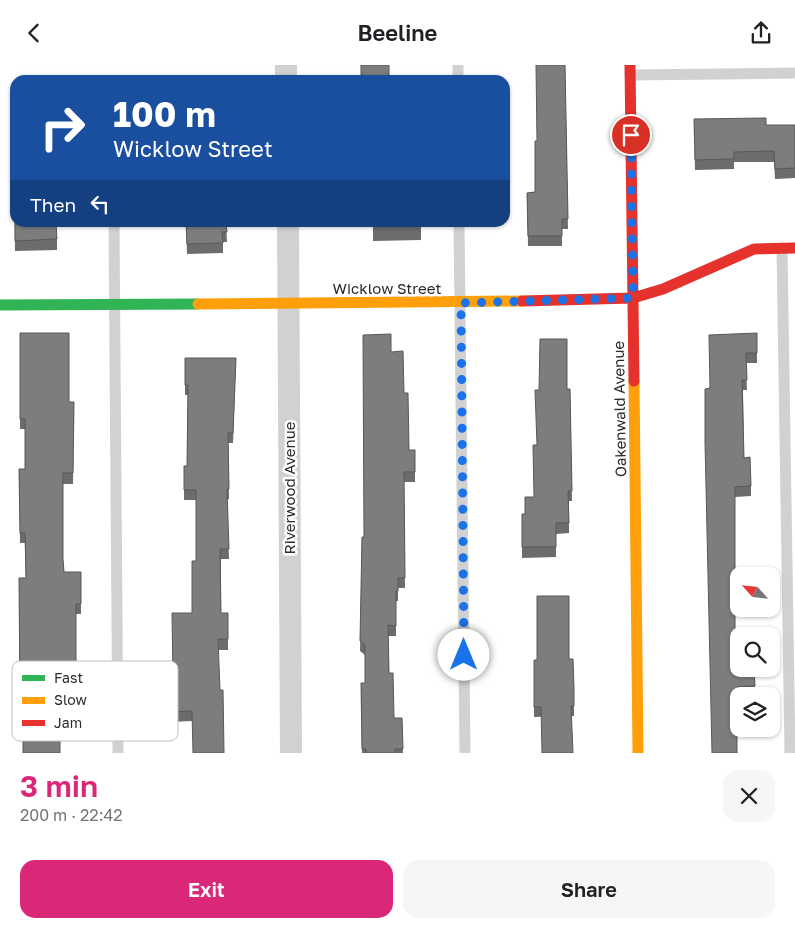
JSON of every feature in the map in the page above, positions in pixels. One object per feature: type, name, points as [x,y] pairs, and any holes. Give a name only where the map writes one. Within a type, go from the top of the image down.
[{"type":"street","name":"Oakenwald Avenue","points":[[630,70],[638,753]]},
{"type":"street","name":"Riverwood Avenue","points":[[288,227],[291,753]]},
{"type":"street","name":"Wicklow Street","points":[[0,305],[461,303],[633,298],[663,289],[754,249],[795,248]]},
{"type":"lane","points":[[630,70],[795,73]]},
{"type":"lane","points":[[114,227],[117,661]]},
{"type":"lane","points":[[459,227],[465,753]]},
{"type":"lane","points":[[782,248],[792,724],[790,753]]},
{"type":"building","points":[[361,65],[389,65],[389,75],[361,75]]},
{"type":"building","points":[[536,65],[565,65],[568,219],[562,219],[562,236],[528,236],[527,193],[535,192],[535,141],[537,141]]},
{"type":"building","points":[[766,118],[766,125],[795,125],[795,168],[775,169],[774,151],[734,152],[734,159],[695,160],[694,119]]},
{"type":"building","points":[[15,227],[56,227],[57,239],[15,241]]},
{"type":"building","points":[[186,227],[226,227],[227,232],[222,232],[223,243],[187,244]]},
{"type":"building","points":[[20,333],[69,333],[69,402],[74,402],[73,473],[63,473],[63,559],[64,572],[81,572],[81,604],[76,604],[76,661],[20,661],[19,578],[26,578],[25,533],[20,533],[19,469],[25,469],[25,419],[20,419]]},
{"type":"building","points":[[757,333],[757,353],[746,353],[747,380],[742,380],[744,458],[750,457],[751,486],[735,487],[735,567],[730,567],[730,617],[735,617],[735,627],[730,627],[730,677],[754,677],[755,686],[730,687],[730,737],[737,737],[737,753],[712,753],[705,442],[705,389],[710,388],[709,335]]},
{"type":"building","points":[[391,334],[391,352],[403,351],[404,393],[408,393],[409,450],[415,450],[415,472],[404,472],[405,578],[398,578],[396,626],[388,625],[389,673],[393,673],[394,718],[402,718],[403,749],[395,749],[395,753],[366,753],[366,749],[362,749],[361,683],[365,683],[365,645],[360,641],[362,537],[364,537],[363,335]]},
{"type":"building","points":[[540,339],[567,339],[567,389],[570,389],[572,491],[568,491],[569,523],[556,523],[556,547],[522,547],[522,514],[525,514],[525,497],[534,497],[533,445],[537,445],[535,390],[539,390]]},
{"type":"building","points":[[185,358],[236,358],[233,433],[228,433],[229,549],[220,549],[221,613],[228,613],[228,639],[218,639],[220,690],[223,690],[224,753],[193,753],[192,711],[178,712],[178,661],[173,661],[172,613],[192,613],[192,561],[196,561],[196,490],[184,490],[184,466],[187,466],[188,385],[185,385]]},
{"type":"building","points":[[537,596],[569,596],[569,659],[573,659],[574,688],[574,706],[571,706],[573,753],[542,753],[541,707],[534,707],[534,660],[537,660]]},
{"type":"building","points":[[23,741],[60,741],[60,753],[23,753]]},
{"type":"traffic: fast","points":[[0,305],[198,304]]},
{"type":"traffic: slow","points":[[198,304],[522,301]]},
{"type":"traffic: slow","points":[[634,381],[638,753]]},
{"type":"traffic: jam","points":[[630,65],[634,381]]},
{"type":"traffic: jam","points":[[522,301],[633,298],[663,289],[754,249],[795,248]]},
{"type":"route","points":[[464,655],[461,303],[633,298],[631,135]]}]
